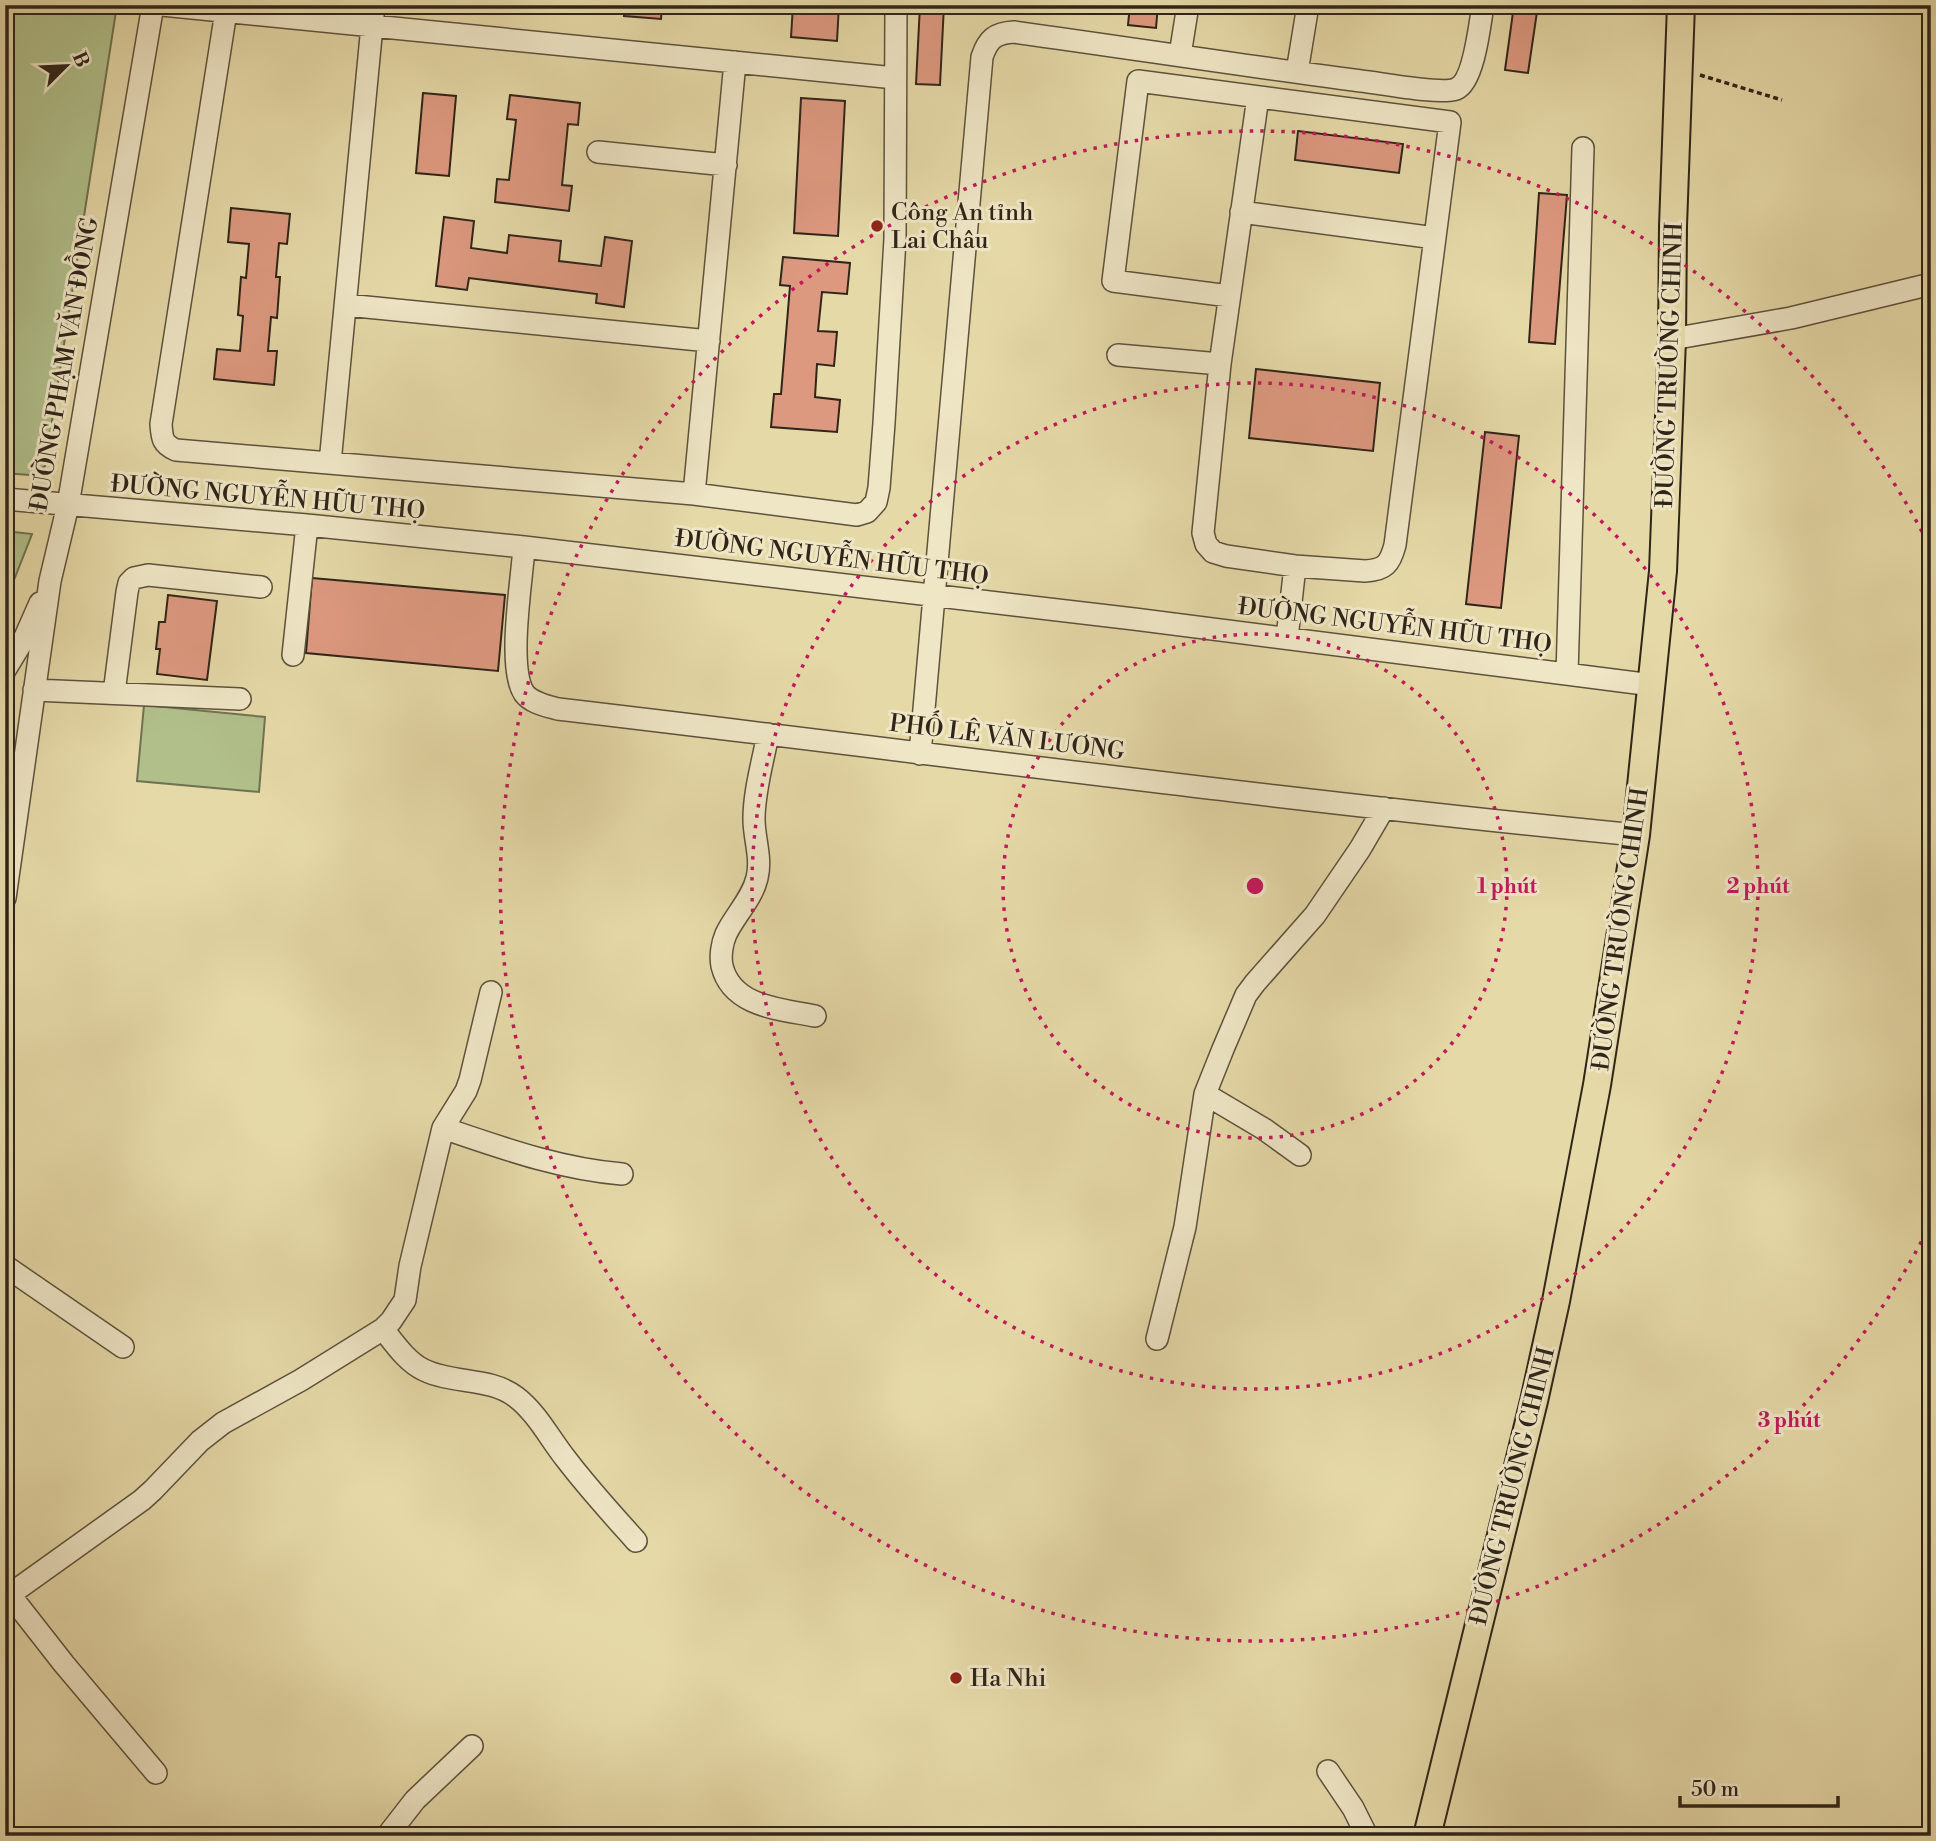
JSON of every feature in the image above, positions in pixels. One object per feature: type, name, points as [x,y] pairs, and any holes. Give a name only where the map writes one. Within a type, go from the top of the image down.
[{"type":"main road","name":"ĐƯỜNG TRƯỜNG CHINH","points":[[1432,1834],[1556,1301],[1597,1085],[1636,835],[1663,571],[1681,5]]},
{"type":"street","name":"ĐƯỜNG PHẠM VĂN ĐỒNG","points":[[5,898],[50,581],[68,505],[153,5]]},
{"type":"street","points":[[162,5],[373,16],[735,62],[895,78]]},
{"type":"street","points":[[226,8],[161,424],[167,446],[176,450],[694,494],[857,515],[867,512],[876,502],[879,488],[895,239],[896,5]]},
{"type":"street","points":[[1180,55],[1188,5]]},
{"type":"street","points":[[1297,72],[1308,5]]},
{"type":"street","points":[[920,754],[982,57],[986,45],[993,36],[1002,32],[1014,32],[1431,90],[1455,89],[1463,84],[1469,74],[1483,5]]},
{"type":"street","points":[[330,463],[373,16]]},
{"type":"street","points":[[694,494],[735,62]]},
{"type":"street","points":[[1229,296],[1114,281],[1138,81],[1450,122],[1395,545],[1392,559],[1385,566],[1365,571],[1295,566],[1226,556],[1213,552],[1206,544],[1203,533],[1220,364],[1258,97]]},
{"type":"street","points":[[1567,674],[1583,148]]},
{"type":"street","points":[[598,152],[726,165]]},
{"type":"street","points":[[1241,212],[1435,238]]},
{"type":"street","points":[[1672,339],[1791,318],[1931,285]]},
{"type":"street","points":[[346,305],[709,341]]},
{"type":"street","points":[[1118,355],[1220,364]]},
{"type":"street","name":"ĐƯỜNG NGUYỄN HỮU THỌ","points":[[5,499],[524,547],[1287,638],[1651,685]]},
{"type":"street","points":[[293,655],[307,525]]},
{"type":"street","name":"PHỐ LÊ VĂN LƯƠNG","points":[[524,547],[516,653],[519,682],[525,696],[558,709],[920,754],[1636,835]]},
{"type":"street","points":[[1287,638],[1295,566]]},
{"type":"street","points":[[114,693],[127,592],[134,578],[148,575],[261,587]]},
{"type":"street","points":[[5,670],[25,637],[50,581]]},
{"type":"street","points":[[34,690],[240,699]]},
{"type":"street","points":[[768,734],[754,819],[759,858],[758,876],[753,891],[725,936],[721,961],[731,986],[743,997],[762,1005],[815,1016]]},
{"type":"street","points":[[1157,1339],[1185,1227],[1205,1094],[1223,1049],[1250,989],[1321,906],[1384,808]]},
{"type":"street","points":[[156,1773],[8,1596],[142,1500],[200,1441],[223,1423],[301,1380],[383,1329],[391,1321],[405,1300],[410,1266],[443,1128],[470,1080],[491,992]]},
{"type":"street","points":[[1205,1094],[1264,1129],[1300,1155]]},
{"type":"street","points":[[443,1128],[547,1162],[622,1174]]},
{"type":"street","points":[[5,1266],[123,1347]]},
{"type":"street","points":[[383,1329],[407,1357],[425,1371],[493,1387],[523,1403],[582,1479],[636,1541]]},
{"type":"street","points":[[387,1836],[415,1800],[472,1746]]},
{"type":"street","points":[[1328,1771],[1353,1808],[1367,1836]]},
{"type":"path","points":[[1678,68],[1782,100]]},
{"type":"green space","points":[[5,5],[117,5],[45,466],[29,475],[5,473]]},
{"type":"green space","points":[[5,531],[32,534],[5,603]]},
{"type":"green space","points":[[144,705],[265,717],[259,792],[137,781]]},
{"type":"building","points":[[625,5],[662,5],[661,19],[624,16]]},
{"type":"building","points":[[793,5],[839,5],[837,41],[791,37]]},
{"type":"building","points":[[920,5],[944,5],[940,85],[916,84]]},
{"type":"building","points":[[1061,5],[1089,5],[1089,13],[1061,11]]},
{"type":"building","points":[[1130,5],[1158,5],[1156,28],[1128,25]]},
{"type":"building","points":[[1514,5],[1538,5],[1528,73],[1505,70]]},
{"type":"building","points":[[423,93],[456,96],[449,176],[416,173]]},
{"type":"building","points":[[510,95],[580,103],[578,125],[568,124],[562,185],[572,186],[569,211],[495,202],[497,179],[509,180],[516,120],[507,119]]},
{"type":"building","points":[[801,98],[845,101],[838,236],[794,233]]},
{"type":"building","points":[[1298,131],[1403,144],[1399,173],[1295,160]]},
{"type":"building","points":[[1539,193],[1567,195],[1555,344],[1529,342]]},
{"type":"building","points":[[231,208],[290,214],[287,244],[279,243],[277,318],[271,317],[268,351],[277,351],[274,385],[214,379],[217,349],[240,351],[243,316],[238,315],[241,277],[246,278],[249,244],[228,242]]},
{"type":"building","points":[[444,217],[474,221],[471,248],[507,253],[509,235],[561,241],[559,261],[601,266],[605,237],[632,241],[624,307],[596,303],[597,294],[469,278],[467,290],[436,286]]},
{"type":"building","points":[[783,257],[850,263],[847,294],[822,292],[818,331],[837,332],[834,366],[817,364],[815,397],[840,400],[837,432],[771,427],[774,394],[781,394],[790,286],[780,285]]},
{"type":"building","points":[[1256,369],[1380,383],[1373,451],[1249,438]]},
{"type":"building","points":[[1485,432],[1519,436],[1501,608],[1466,604]]},
{"type":"building","points":[[312,578],[505,595],[498,671],[306,653]]},
{"type":"building","points":[[168,595],[217,601],[207,680],[157,674],[159,622],[165,622]]},
{"type":"place","name":"Công An tỉnh Lai Châu","points":[[877,226]]},
{"type":"place","name":"Ha Nhi","points":[[956,1678]]}]
